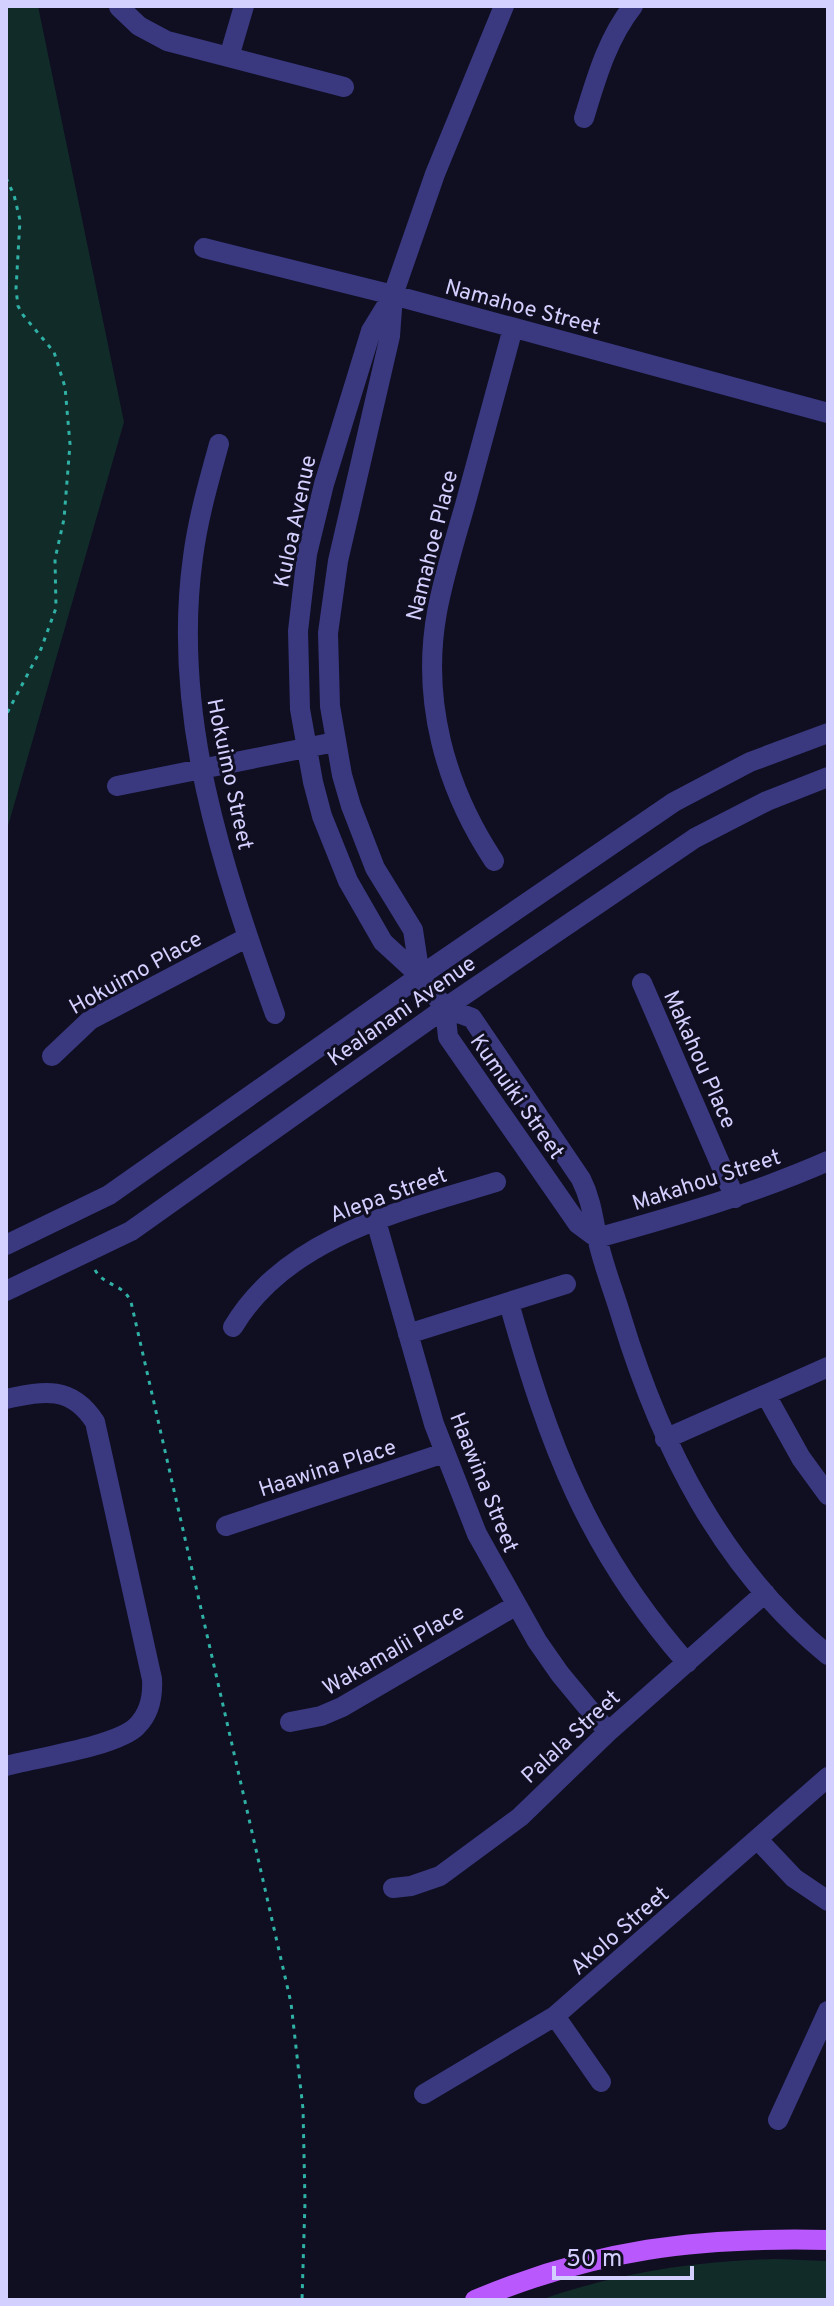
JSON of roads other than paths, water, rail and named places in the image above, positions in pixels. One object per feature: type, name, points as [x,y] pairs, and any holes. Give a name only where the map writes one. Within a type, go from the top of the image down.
[{"type":"main road","points":[[475,2300],[544,2274],[650,2248],[748,2239],[828,2240]]},
{"type":"street","points":[[229,57],[244,6]]},
{"type":"street","name":"Kuloa Avenue","points":[[445,1008],[420,976],[383,942],[348,881],[322,816],[305,748],[297,670],[298,631],[307,554],[328,472],[371,331],[393,295],[435,174],[504,6]]},
{"type":"street","points":[[584,118],[613,35],[633,6]]},
{"type":"street","points":[[119,7],[153,35],[167,41],[344,87]]},
{"type":"street","name":"Namahoe Street","points":[[204,248],[393,295],[828,413]]},
{"type":"street","name":"Kuloa Avenue","points":[[393,295],[390,336],[332,597],[328,670],[335,742],[351,806],[362,837],[391,897],[413,930],[420,976]]},
{"type":"street","name":"Namahoe Place","points":[[494,861],[452,783],[437,725],[432,668],[442,587],[513,328]]},
{"type":"street","name":"Hokuimo Street","points":[[219,444],[200,516],[189,598],[188,677],[201,768],[215,830],[275,1014]]},
{"type":"street","name":"Kealanani Avenue","points":[[6,1245],[109,1195],[674,802],[750,762],[828,733]]},
{"type":"street","points":[[117,786],[335,742]]},
{"type":"street","name":"Kealanani Avenue","points":[[6,1291],[131,1231],[445,1008],[695,838],[767,801],[828,777]]},
{"type":"street","name":"Hokuimo Place","points":[[52,1056],[90,1020],[248,937]]},
{"type":"street","name":"Makahou Place","points":[[642,983],[735,1198]]},
{"type":"street","name":"Kumuiki Street","points":[[597,1238],[578,1224],[448,1037],[445,1008],[472,1018],[581,1179],[590,1200],[597,1238],[629,1342],[665,1439],[709,1520],[765,1593],[828,1655]]},
{"type":"street","name":"Makahou Street","points":[[597,1238],[735,1198],[828,1161]]},
{"type":"street","name":"Alepa Street","points":[[233,1327],[263,1288],[312,1250],[376,1221],[496,1182]]},
{"type":"street","name":"Haawina Street","points":[[376,1221],[444,1453],[477,1534],[515,1606],[560,1674],[608,1732]]},
{"type":"street","points":[[408,1334],[566,1284]]},
{"type":"street","points":[[509,1303],[539,1405],[578,1502],[612,1565],[637,1602],[687,1663]]},
{"type":"street","points":[[665,1439],[828,1367]]},
{"type":"street","points":[[6,1399],[57,1392],[73,1399],[95,1422],[152,1679],[153,1697],[138,1725],[120,1738],[6,1766]]},
{"type":"street","points":[[766,1395],[801,1458],[828,1495]]},
{"type":"street","name":"Haawina Place","points":[[226,1526],[444,1453]]},
{"type":"street","name":"Palala Street","points":[[393,1888],[428,1881],[450,1870],[520,1817],[608,1732],[765,1593]]},
{"type":"street","name":"Wakamalii Place","points":[[290,1722],[321,1716],[342,1707],[515,1606]]},
{"type":"street","name":"Akolo Street","points":[[424,2094],[555,2016],[827,1781]]},
{"type":"street","points":[[758,1840],[794,1878],[828,1901]]},
{"type":"street","points":[[778,2120],[828,2011]]},
{"type":"street","points":[[555,2016],[601,2082]]}]
